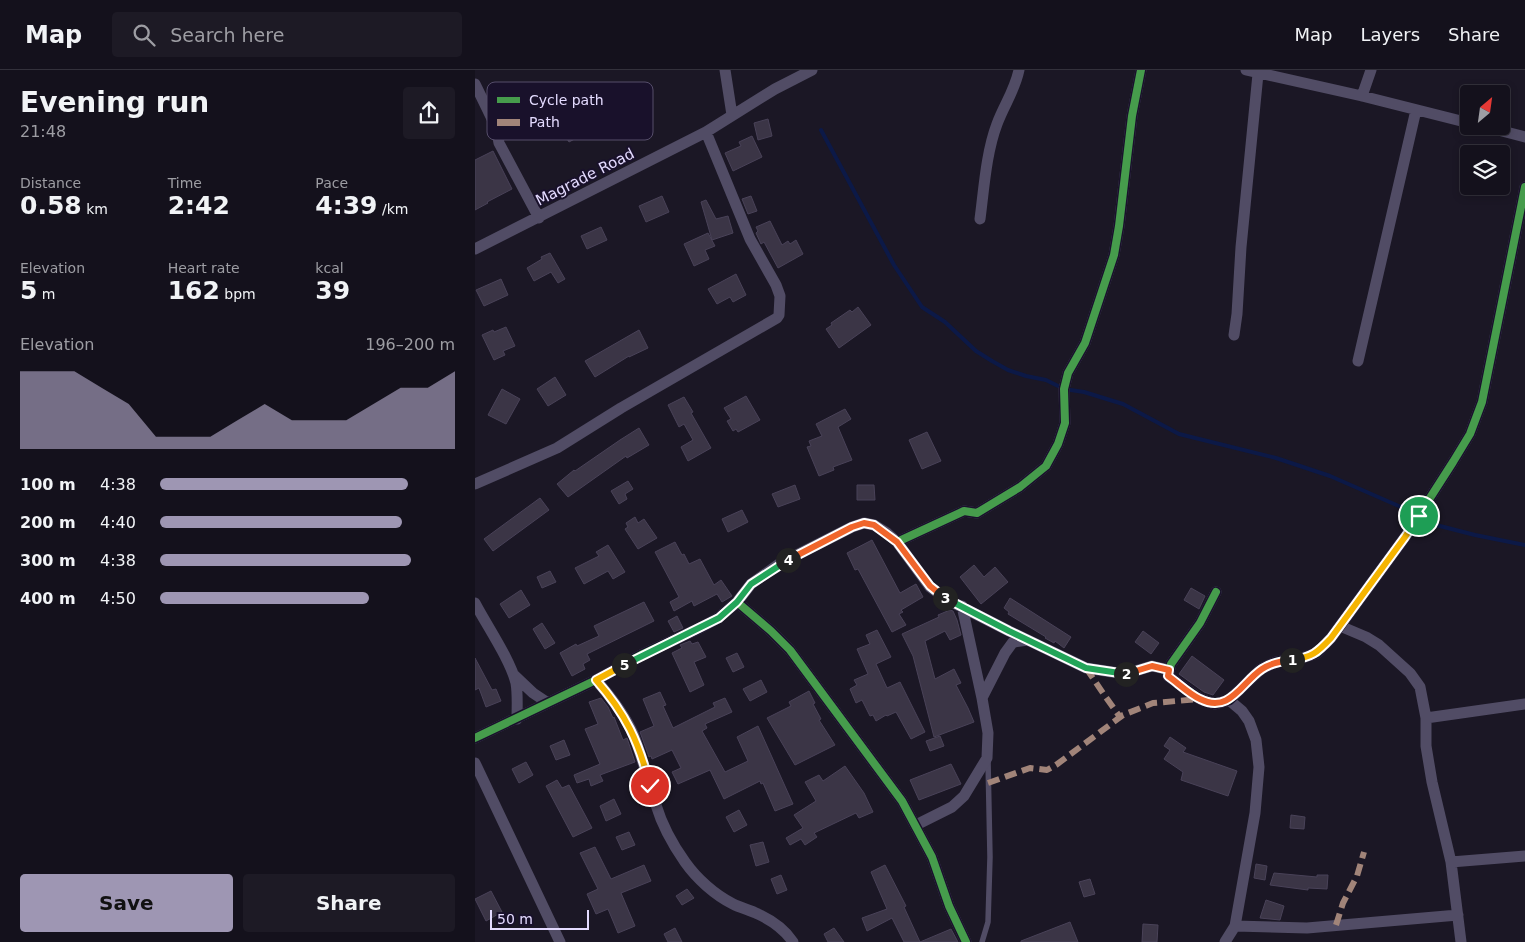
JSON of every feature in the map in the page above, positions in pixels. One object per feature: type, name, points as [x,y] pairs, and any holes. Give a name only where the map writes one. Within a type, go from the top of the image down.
[{"type":"street","points":[[725,70],[732,115]]},
{"type":"street","name":"Magrade Road","points":[[475,249],[706,132],[732,115],[812,70]]},
{"type":"street","points":[[980,219],[991,144],[997,123],[1017,82],[1019,70]]},
{"type":"street","points":[[897,542],[964,511],[977,513],[1020,487],[1046,466],[1058,444],[1065,423],[1064,389],[1068,373],[1085,343],[1114,255],[1132,116],[1141,70]]},
{"type":"street","points":[[1362,96],[1371,70]]},
{"type":"street","points":[[1234,335],[1237,314],[1252,72],[1362,96],[1460,121]]},
{"type":"street","points":[[475,84],[487,109]]},
{"type":"street","points":[[1358,361],[1416,110]]},
{"type":"street","points":[[475,484],[557,448],[621,408],[777,318],[780,296],[750,239],[706,132]]},
{"type":"street","points":[[1510,132],[1525,136]]},
{"type":"street","points":[[498,140],[539,218]]},
{"type":"street","points":[[1216,592],[1200,623],[1171,664],[1168,676],[1200,699],[1215,704],[1229,700],[1261,669],[1276,662],[1302,658],[1317,653],[1340,626],[1405,537],[1469,434],[1482,402],[1525,187]]},
{"type":"street","points":[[475,738],[719,618],[737,602],[751,584],[779,564],[852,527],[864,523],[874,525],[897,542],[930,586],[949,600],[1086,668],[1125,674],[1152,666],[1169,670]]},
{"type":"street","points":[[737,602],[790,650],[903,802],[933,857],[949,906],[966,942]]},
{"type":"street","points":[[475,603],[503,653],[516,683],[517,719]]},
{"type":"street","points":[[915,825],[952,807],[964,796],[987,758],[987,733],[982,698],[962,606]]},
{"type":"street","points":[[1340,626],[1379,645],[1410,673],[1420,687],[1426,718],[1426,746],[1432,782],[1451,862],[1461,942]]},
{"type":"street","points":[[982,698],[1005,653],[1013,642],[1028,640]]},
{"type":"street","points":[[512,674],[533,693],[548,703]]},
{"type":"street","points":[[596,680],[612,698],[633,734],[664,827],[685,862],[698,879],[714,892],[733,904],[758,914],[778,925],[793,942]]},
{"type":"street","points":[[1225,942],[1235,926],[1255,814],[1259,767],[1257,740],[1249,720],[1229,700]]},
{"type":"street","points":[[1426,718],[1525,704]]},
{"type":"street","points":[[475,763],[560,942]]},
{"type":"street","points":[[1451,862],[1525,856]]},
{"type":"street","points":[[1235,926],[1307,928],[1458,914]]},
{"type":"lane","points":[[982,942],[988,922],[990,857],[987,758]]},
{"type":"building","points":[[768,119],[772,136],[758,140],[754,123]]},
{"type":"building","points":[[752,136],[762,157],[733,171],[725,153],[741,146],[739,142]]},
{"type":"building","points":[[493,151],[512,189],[475,210],[475,160]]},
{"type":"building","points":[[662,196],[669,212],[646,222],[639,206]]},
{"type":"building","points":[[751,196],[757,211],[748,214],[742,199]]},
{"type":"building","points":[[706,200],[716,219],[728,216],[733,233],[712,240],[701,202]]},
{"type":"building","points":[[770,221],[782,245],[788,241],[790,244],[796,240],[803,254],[778,268],[764,242],[761,244],[756,233],[758,231],[756,227]]},
{"type":"building","points":[[601,227],[607,240],[587,249],[581,236]]},
{"type":"building","points":[[708,233],[715,246],[705,250],[709,259],[694,266],[684,244]]},
{"type":"building","points":[[550,253],[565,279],[558,283],[551,272],[534,281],[527,268],[542,259],[541,257]]},
{"type":"building","points":[[736,274],[746,295],[733,302],[730,297],[717,304],[708,289]]},
{"type":"building","points":[[501,279],[508,295],[484,306],[476,290]]},
{"type":"building","points":[[858,307],[871,325],[839,348],[826,329],[832,325],[831,323]]},
{"type":"building","points":[[506,327],[515,346],[503,351],[505,355],[494,360],[482,335]]},
{"type":"building","points":[[639,330],[648,348],[629,356],[595,377],[585,361]]},
{"type":"building","points":[[555,377],[566,395],[548,406],[537,389]]},
{"type":"building","points":[[502,389],[520,399],[506,424],[488,415]]},
{"type":"building","points":[[746,396],[760,420],[738,432],[736,429],[733,431],[727,421],[731,419],[724,408]]},
{"type":"building","points":[[684,397],[711,448],[688,461],[681,447],[693,440],[684,424],[679,427],[668,405]]},
{"type":"building","points":[[845,409],[851,419],[838,427],[852,460],[833,467],[834,470],[819,476],[807,447],[811,446],[809,441],[822,436],[816,424]]},
{"type":"building","points":[[639,428],[649,445],[627,458],[626,456],[568,497],[557,484],[574,470]]},
{"type":"building","points":[[927,432],[941,461],[922,469],[909,440]]},
{"type":"building","points":[[628,481],[633,489],[625,494],[627,499],[619,504],[611,491]]},
{"type":"building","points":[[795,485],[800,499],[778,507],[772,494]]},
{"type":"building","points":[[857,485],[874,485],[875,500],[857,500]]},
{"type":"building","points":[[540,498],[549,510],[493,551],[484,539]]},
{"type":"building","points":[[742,510],[748,522],[728,532],[722,519]]},
{"type":"building","points":[[635,517],[638,523],[644,519],[657,538],[638,549],[625,529],[628,527],[626,523]]},
{"type":"building","points":[[872,540],[900,593],[916,584],[923,597],[901,610],[903,612],[899,614],[906,625],[892,632],[858,569],[855,570],[847,553]]},
{"type":"building","points":[[675,542],[689,564],[700,559],[714,585],[721,580],[732,596],[722,602],[717,594],[694,606],[692,601],[674,611],[670,602],[679,597],[655,552]]},
{"type":"building","points":[[608,545],[625,572],[613,579],[608,571],[584,584],[575,568],[599,556],[596,552]]},
{"type":"building","points":[[974,565],[984,577],[995,567],[1008,582],[981,604],[960,577]]},
{"type":"building","points":[[550,571],[556,582],[542,588],[537,577]]},
{"type":"building","points":[[1191,588],[1205,596],[1199,609],[1184,600]]},
{"type":"building","points":[[521,590],[530,605],[509,618],[500,604]]},
{"type":"building","points":[[1010,598],[1071,637],[1064,648],[1008,614],[1009,612],[1004,608]]},
{"type":"building","points":[[644,602],[654,621],[587,654],[590,660],[583,664],[585,669],[572,676],[560,653],[576,644],[577,646],[599,636],[594,626]]},
{"type":"building","points":[[950,610],[953,611],[957,620],[961,635],[950,640],[945,631],[925,641],[935,679],[954,669],[961,683],[956,685],[974,722],[934,737],[913,656],[902,634]]},
{"type":"building","points":[[677,616],[683,628],[674,632],[668,621]]},
{"type":"building","points":[[542,623],[555,643],[545,649],[533,629]]},
{"type":"building","points":[[877,630],[891,657],[876,664],[887,688],[900,682],[925,732],[911,739],[896,712],[876,721],[873,715],[870,716],[862,700],[856,703],[850,689],[857,685],[854,680],[868,674],[857,649],[870,644],[866,635]]},
{"type":"building","points":[[1143,631],[1159,643],[1151,654],[1135,642]]},
{"type":"building","points":[[690,641],[692,644],[698,642],[706,657],[694,662],[704,685],[690,692],[672,653],[682,648],[680,645]]},
{"type":"building","points":[[737,653],[744,667],[733,672],[726,658]]},
{"type":"building","points":[[1192,656],[1224,680],[1213,695],[1204,692],[1179,674]]},
{"type":"building","points":[[475,658],[492,690],[496,689],[501,701],[486,707],[479,688],[475,690]]},
{"type":"building","points":[[761,680],[767,692],[750,701],[743,689]]},
{"type":"building","points":[[809,691],[821,719],[819,720],[835,745],[795,765],[767,718],[791,706],[789,702]]},
{"type":"building","points":[[660,692],[666,705],[663,706],[673,728],[715,707],[713,703],[725,698],[732,712],[705,724],[707,728],[702,731],[725,772],[748,761],[737,737],[758,726],[793,804],[775,811],[763,783],[761,784],[760,781],[724,799],[710,770],[678,784],[672,772],[681,768],[672,750],[652,759],[651,756],[649,757],[640,732],[654,726],[643,699]]},
{"type":"building","points":[[601,698],[614,717],[623,740],[627,738],[635,762],[600,775],[603,781],[591,786],[589,779],[577,783],[574,775],[600,764],[585,729],[598,724],[589,702]]},
{"type":"building","points":[[940,736],[944,746],[930,751],[926,741]]},
{"type":"building","points":[[1170,737],[1186,748],[1183,752],[1237,771],[1228,796],[1181,780],[1183,772],[1164,759],[1170,750],[1164,746]]},
{"type":"building","points":[[564,740],[570,755],[556,760],[550,746]]},
{"type":"building","points":[[526,762],[533,775],[519,783],[512,769]]},
{"type":"building","points":[[951,764],[961,784],[919,800],[910,780]]},
{"type":"building","points":[[845,766],[864,793],[873,812],[859,818],[856,813],[814,833],[817,837],[805,845],[801,839],[790,845],[786,838],[803,828],[794,815],[816,801],[805,782],[819,775],[823,781]]},
{"type":"building","points":[[557,780],[562,788],[569,785],[592,828],[573,837],[546,786]]},
{"type":"building","points":[[614,799],[621,814],[606,821],[600,806]]},
{"type":"building","points":[[739,810],[747,825],[734,832],[726,817]]},
{"type":"building","points":[[1291,815],[1305,817],[1304,829],[1290,828]]},
{"type":"building","points":[[629,832],[635,845],[622,850],[616,837]]},
{"type":"building","points":[[763,842],[769,862],[756,866],[750,845]]},
{"type":"building","points":[[595,847],[611,879],[644,865],[651,881],[621,893],[635,926],[618,933],[608,909],[596,914],[587,894],[598,889],[580,853]]},
{"type":"building","points":[[1256,864],[1267,866],[1265,880],[1254,878]]},
{"type":"building","points":[[885,865],[906,906],[904,907],[920,942],[904,942],[892,918],[867,931],[862,918],[887,909],[871,872]]},
{"type":"building","points":[[1274,873],[1317,877],[1317,875],[1328,875],[1327,889],[1308,888],[1308,890],[1270,885]]},
{"type":"building","points":[[781,875],[787,890],[777,894],[771,879]]},
{"type":"building","points":[[1090,879],[1095,894],[1084,897],[1079,882]]},
{"type":"building","points":[[687,889],[694,898],[682,905],[676,896]]},
{"type":"building","points":[[491,891],[502,912],[486,921],[475,899]]},
{"type":"building","points":[[1266,900],[1284,906],[1280,920],[1260,918]]},
{"type":"building","points":[[1070,922],[1078,942],[1021,942],[1021,941]]},
{"type":"building","points":[[1143,924],[1158,925],[1157,942],[1142,942]]},
{"type":"building","points":[[675,928],[682,942],[668,942],[664,934]]},
{"type":"building","points":[[834,928],[844,942],[828,942],[824,934]]},
{"type":"building","points":[[951,929],[958,942],[920,942]]},
{"type":"waterway","points":[[821,130],[894,265],[922,307],[945,322],[976,351],[992,361],[1008,370],[1046,380],[1064,389],[1084,392],[1123,404],[1179,434],[1276,458],[1330,476],[1401,507],[1436,525],[1525,545]]},
{"type":"marked path","points":[[1086,668],[1120,717]]},
{"type":"marked path","points":[[988,783],[1030,768],[1047,770],[1123,715],[1153,703],[1200,699]]},
{"type":"marked path","points":[[1336,925],[1343,903],[1357,876],[1364,852]]},
{"type":"cycle path","points":[[897,542],[964,511],[977,513],[1020,487],[1046,466],[1058,444],[1065,423],[1064,389],[1068,373],[1085,343],[1114,255],[1132,116],[1141,70]]},
{"type":"cycle path","points":[[1216,592],[1200,623],[1171,664],[1168,676],[1200,699],[1215,704],[1229,700],[1261,669],[1276,662],[1302,658],[1317,653],[1331,638],[1405,537],[1470,434],[1482,402],[1525,187]]},
{"type":"cycle path","points":[[475,738],[596,680],[641,655],[700,628],[718,618],[737,602],[790,650],[902,801],[932,857],[949,906],[966,942]]},
{"type":"route","points":[[650,786],[633,734],[612,698],[596,680],[641,655],[719,618],[737,602],[751,584],[779,564],[852,527],[864,523],[874,525],[887,533],[897,542],[930,586],[949,600],[1009,631],[1086,668],[1125,674],[1152,666],[1169,670],[1168,676],[1200,699],[1215,704],[1229,700],[1261,669],[1276,662],[1302,658],[1317,653],[1331,638],[1419,516]]}]
